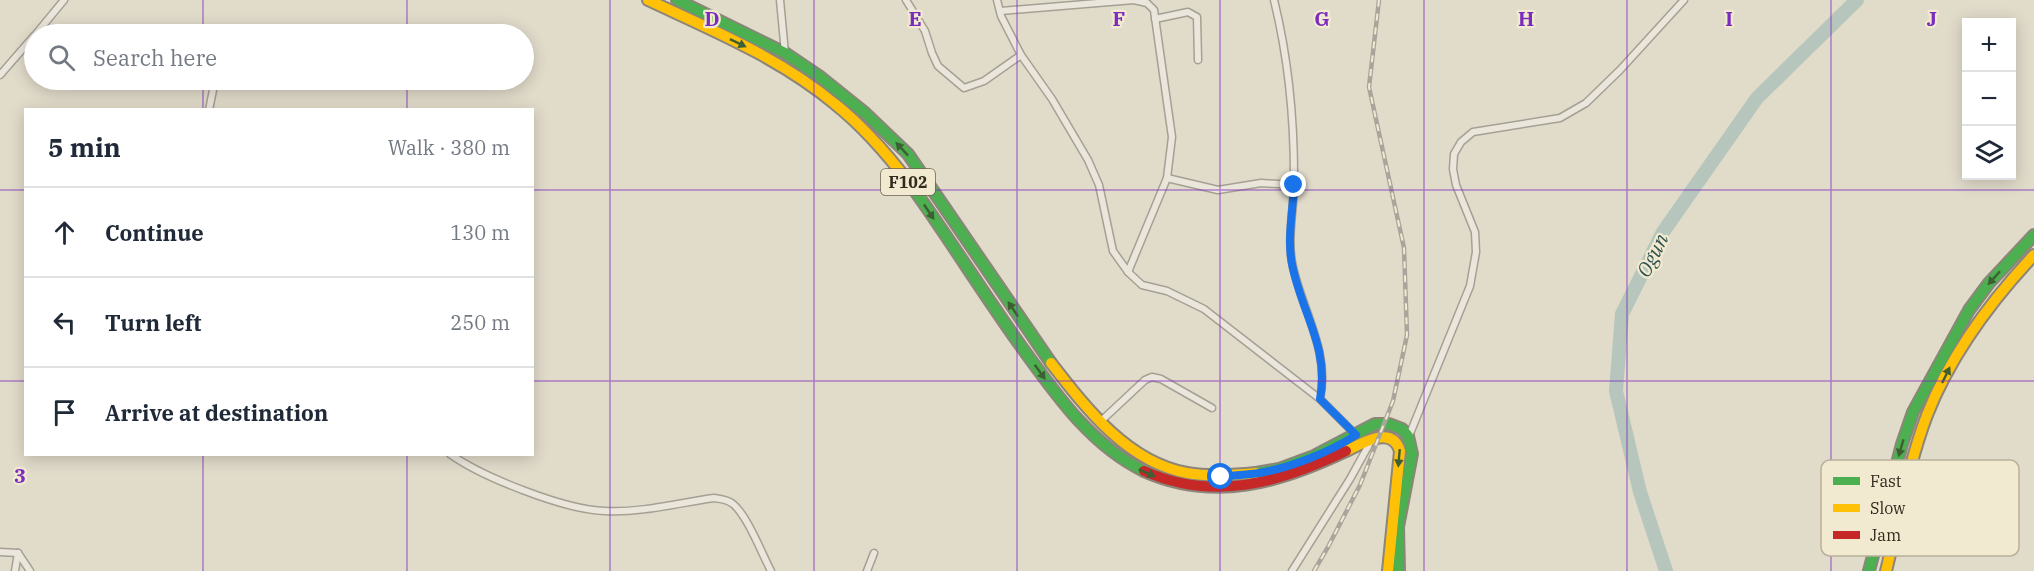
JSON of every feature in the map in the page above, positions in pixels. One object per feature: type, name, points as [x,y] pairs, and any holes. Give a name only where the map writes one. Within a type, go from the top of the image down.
[{"type":"main road","name":"F102","points":[[648,0],[767,57],[803,80],[858,124],[905,177],[1053,391],[1098,442],[1135,468],[1154,477],[1194,486],[1221,488],[1256,484],[1307,468],[1372,438]]},
{"type":"main road","name":"F102","points":[[677,0],[785,53],[841,92],[880,126],[908,154],[1042,352],[1100,423],[1143,457],[1177,471],[1206,476],[1260,473],[1305,460],[1376,424],[1384,423],[1400,427],[1408,437]]},
{"type":"main road","points":[[1898,460],[1913,412],[1969,310],[1989,283],[2034,235]]},
{"type":"main road","points":[[1914,460],[1934,400],[1969,334],[1998,295],[2034,255]]},
{"type":"main road","points":[[1098,442],[1109,432]]},
{"type":"main road","points":[[1372,438],[1384,437],[1394,441],[1400,451],[1388,571]]},
{"type":"main road","points":[[1400,571],[1398,522],[1412,451],[1408,437]]},
{"type":"main road","points":[[1869,571],[1873,556]]},
{"type":"main road","points":[[1886,571],[1890,556]]},
{"type":"street","points":[[44,24],[64,0]]},
{"type":"street","points":[[780,0],[785,53]]},
{"type":"street","points":[[906,0],[925,31],[938,66],[964,88],[984,81],[1021,55]]},
{"type":"street","points":[[997,0],[1001,16],[1021,55],[1052,99],[1088,160],[1099,185],[1113,251],[1128,272],[1142,285],[1167,291],[1204,309],[1320,399],[1356,435]]},
{"type":"street","points":[[1001,11],[1134,0],[1147,3],[1154,10],[1172,137],[1167,178],[1128,272]]},
{"type":"street","points":[[1274,0],[1281,28],[1293,131],[1294,185],[1290,253],[1320,353],[1323,369],[1320,399]]},
{"type":"street","points":[[1408,437],[1470,286],[1476,252],[1475,232],[1456,185],[1453,169],[1454,154],[1461,142],[1473,132],[1560,118],[1586,103],[1620,70],[1684,0]]},
{"type":"street","points":[[1155,19],[1193,13],[1197,17],[1198,60]]},
{"type":"street","points":[[1,71],[24,47]]},
{"type":"street","points":[[209,108],[213,90]]},
{"type":"street","points":[[1167,178],[1218,190],[1261,183],[1294,185]]},
{"type":"street","points":[[1100,423],[1145,380],[1152,377],[1161,379],[1212,408]]},
{"type":"street","points":[[1292,571],[1350,479],[1372,438]]},
{"type":"street","points":[[453,456],[499,480],[580,508],[614,511],[714,498],[724,499],[732,503],[740,512],[771,571]]},
{"type":"street","points":[[0,552],[18,553]]},
{"type":"street","points":[[15,571],[18,553]]},
{"type":"street","points":[[18,553],[30,571]]},
{"type":"street","points":[[867,571],[874,553]]},
{"type":"waterway","name":"Ogun","points":[[1666,571],[1640,492],[1616,391],[1622,314],[1663,232],[1757,98],[1857,0]]},
{"type":"railway","points":[[1314,571],[1360,485],[1393,401],[1407,335],[1404,248],[1369,87],[1379,0]]},
{"type":"traffic: fast","points":[[677,0],[785,53],[819,76],[865,113],[908,154],[1051,363]]},
{"type":"traffic: fast","points":[[910,184],[1009,329],[1062,401],[1076,418],[1108,448],[1144,471]]},
{"type":"traffic: fast","points":[[1898,460],[1913,412],[1969,310],[1989,283],[2034,235]]},
{"type":"traffic: fast","points":[[1256,473],[1279,469],[1314,456],[1375,424],[1389,424],[1402,429],[1408,436],[1412,454],[1398,527],[1399,571]]},
{"type":"traffic: fast","points":[[1869,571],[1873,556]]},
{"type":"traffic: slow","points":[[648,0],[745,46],[814,88],[866,132],[910,184]]},
{"type":"traffic: slow","points":[[1912,460],[1927,415],[1960,350],[1987,310],[2034,255]]},
{"type":"traffic: slow","points":[[1051,363],[1094,415],[1110,431],[1145,458],[1187,473],[1222,475],[1256,473]]},
{"type":"traffic: slow","points":[[1346,451],[1383,437],[1396,443],[1400,451],[1388,571]]},
{"type":"traffic: slow","points":[[1886,571],[1889,556]]},
{"type":"traffic: jam","points":[[1144,471],[1170,480],[1196,485],[1221,487],[1246,485],[1296,472],[1346,451]]},
{"type":"route","points":[[1221,477],[1260,473],[1305,460],[1356,435],[1320,399],[1323,384],[1320,353],[1292,266],[1290,253],[1294,185]]}]
